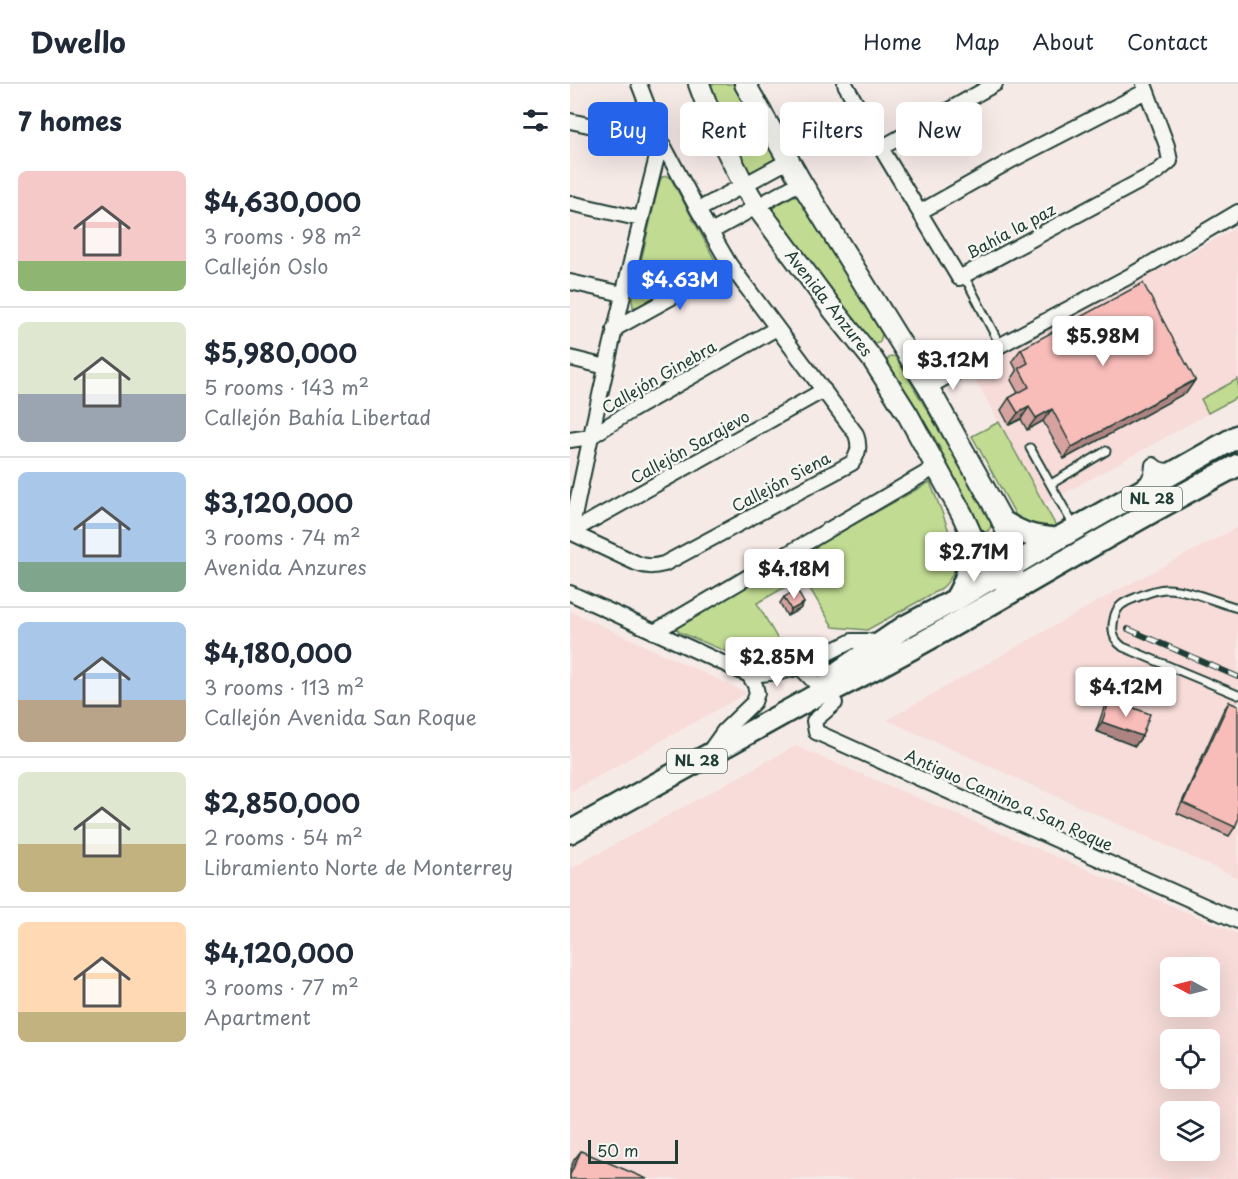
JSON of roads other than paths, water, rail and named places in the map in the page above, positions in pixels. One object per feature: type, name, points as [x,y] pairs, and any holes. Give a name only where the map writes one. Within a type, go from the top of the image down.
[{"type":"main road","points":[[826,687],[840,671],[906,626],[1006,573],[1057,539],[1238,436]]},
{"type":"main road","points":[[1211,451],[1238,444]]},
{"type":"main road","name":"NL 28","points":[[570,832],[826,687],[1006,573],[1238,451]]},
{"type":"main road","name":"NL 28","points":[[826,687],[833,690],[916,647],[1238,465]]},
{"type":"main road","points":[[1003,522],[1028,535],[1057,539]]},
{"type":"main road","points":[[1006,573],[1021,579],[1076,550],[1112,535]]},
{"type":"main road","points":[[955,600],[966,580],[974,539]]},
{"type":"main road","points":[[916,647],[923,636],[1007,586],[1006,573]]},
{"type":"street","name":"Callejón Siena","points":[[639,84],[646,102]]},
{"type":"street","name":"Avenida Anzures","points":[[699,84],[715,127],[756,207],[873,360],[908,415],[962,514],[990,572],[1006,573],[1012,547],[1003,522],[928,387],[788,161],[745,84]]},
{"type":"street","name":"Bahía la paz","points":[[845,84],[855,102]]},
{"type":"street","points":[[884,145],[995,84]]},
{"type":"street","points":[[920,212],[1145,87]]},
{"type":"street","name":"Bahía la paz","points":[[884,152],[959,278],[1157,172],[1170,162],[1167,146],[1145,87]]},
{"type":"street","points":[[570,121],[588,125]]},
{"type":"street","name":"Callejón Siena","points":[[571,532],[645,567],[654,567],[664,564],[852,463],[858,455],[860,444],[856,434],[730,265],[668,154]]},
{"type":"street","points":[[571,532],[622,294],[657,156]]},
{"type":"street","points":[[698,210],[788,161]]},
{"type":"street","points":[[711,232],[801,182]]},
{"type":"street","points":[[570,203],[641,219]]},
{"type":"street","points":[[928,387],[1000,345],[1128,277],[1238,212]]},
{"type":"street","points":[[614,329],[730,265]]},
{"type":"street","points":[[570,282],[622,294]]},
{"type":"street","name":"Callejón Ginebra","points":[[590,437],[631,411],[777,328]]},
{"type":"street","points":[[873,360],[900,342]]},
{"type":"street","points":[[570,358],[606,367]]},
{"type":"street","name":"Callejón Sarajevo","points":[[571,532],[824,390]]},
{"type":"street","points":[[570,440],[590,437]]},
{"type":"street","points":[[654,632],[936,467]]},
{"type":"street","points":[[974,539],[986,537],[1003,522]]},
{"type":"street","points":[[570,593],[748,675],[780,672],[800,667],[852,641],[881,644]]},
{"type":"street","points":[[800,667],[826,687]]},
{"type":"street","points":[[707,755],[724,731],[754,702],[757,693],[748,675]]},
{"type":"street","name":"Antiguo Camino a San Roque","points":[[826,687],[835,703],[814,722],[816,732],[1238,921]]},
{"type":"lane","points":[[959,278],[968,284],[1000,345]]},
{"type":"lane","points":[[1030,448],[1076,528]]},
{"type":"lane","points":[[1051,484],[1106,451]]},
{"type":"lane","points":[[1238,609],[1176,590],[1154,590],[1119,606],[1112,630],[1114,638],[1123,647],[1238,695]]},
{"type":"railway","points":[[1128,629],[1238,677]]}]
